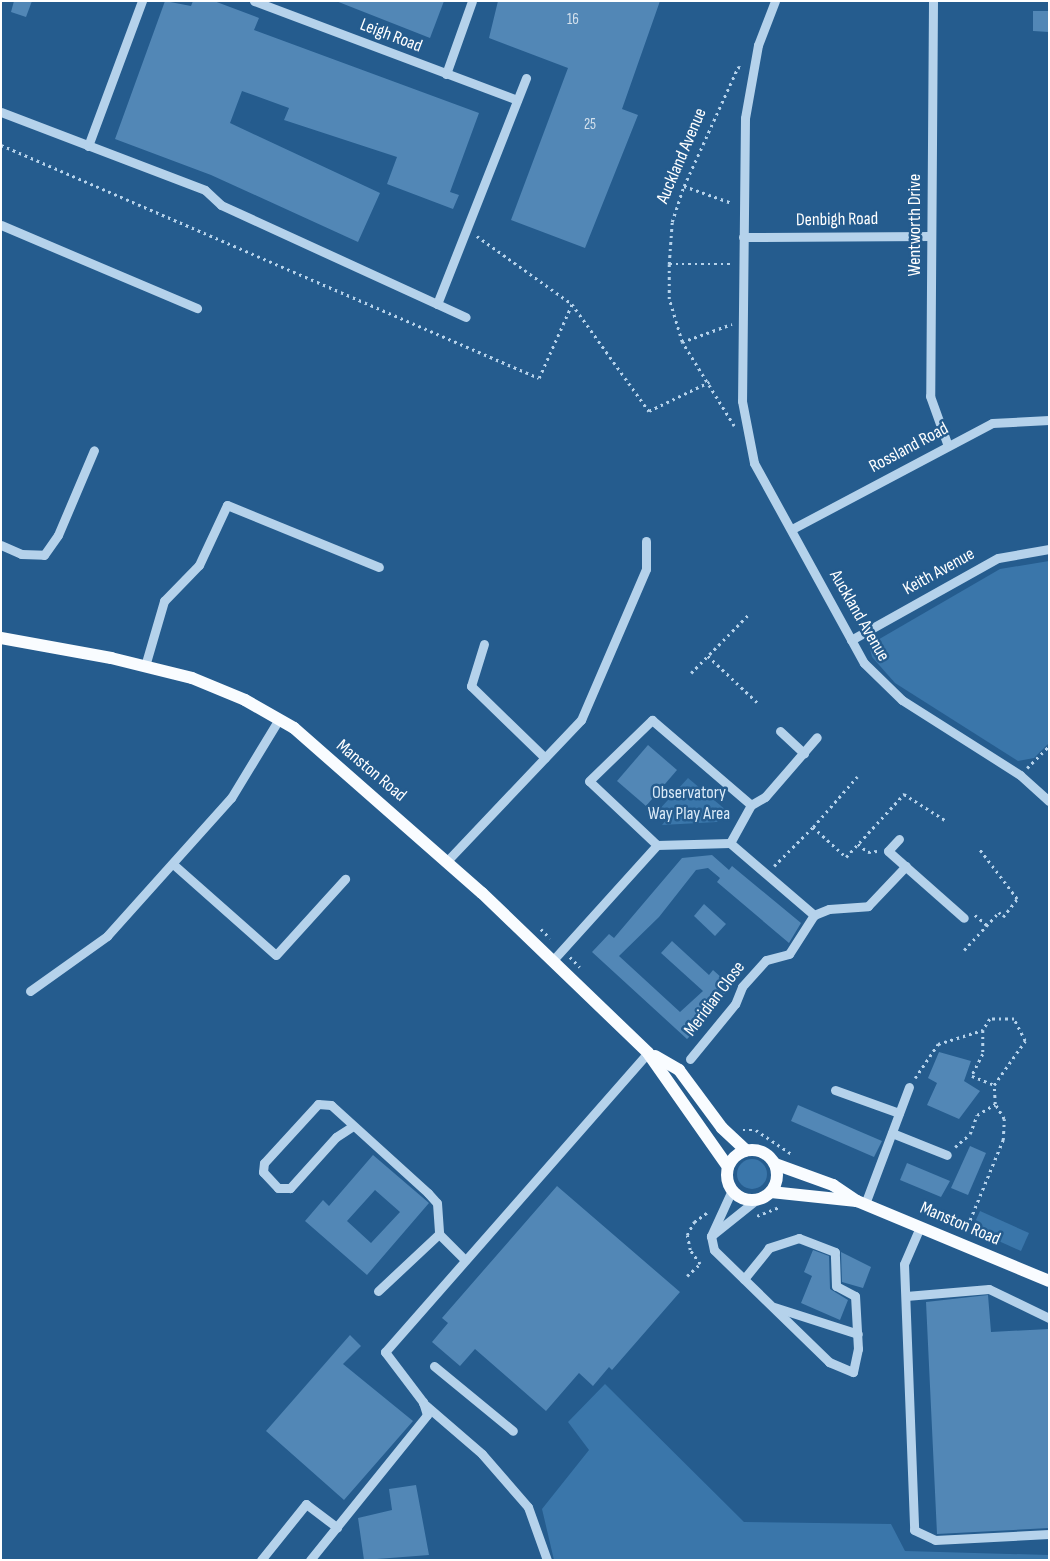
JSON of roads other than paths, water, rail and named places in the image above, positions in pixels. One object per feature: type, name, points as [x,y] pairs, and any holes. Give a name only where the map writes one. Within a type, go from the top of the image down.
[{"type":"main road","name":"Manston Road","points":[[1,638],[145,666],[218,688],[279,719],[447,861],[554,959],[648,1053],[689,1105],[728,1167],[732,1190]]},
{"type":"main road","name":"Manston Road","points":[[648,1053],[679,1070],[722,1128],[746,1150],[763,1152],[775,1164],[844,1189],[861,1202],[1049,1281]]},
{"type":"main road","points":[[728,1167],[746,1150]]},
{"type":"main road","points":[[732,1190],[743,1198],[756,1200],[771,1192],[777,1179],[775,1164]]},
{"type":"main road","name":"Manston Road","points":[[771,1192],[861,1202]]},
{"type":"street","points":[[88,146],[142,1]]},
{"type":"street","points":[[446,74],[472,1]]},
{"type":"street","name":"Auckland Avenue","points":[[775,1],[752,69],[745,118],[743,320],[746,435],[754,463],[864,663],[902,700],[1020,775],[1049,801]]},
{"type":"street","name":"Wentworth Drive","points":[[933,1],[930,396],[948,446]]},
{"type":"street","name":"Leigh Road","points":[[260,2],[517,100]]},
{"type":"street","points":[[438,304],[467,228],[477,213],[526,78]]},
{"type":"street","points":[[1,112],[205,190],[221,205],[466,317]]},
{"type":"street","points":[[1,225],[197,308]]},
{"type":"street","name":"Denbigh Road","points":[[743,237],[931,236]]},
{"type":"street","name":"Rossland Road","points":[[792,529],[992,423],[1049,420]]},
{"type":"street","points":[[1,544],[21,554],[44,555],[58,535],[94,450]]},
{"type":"street","points":[[145,666],[164,601],[199,565],[227,504],[379,567]]},
{"type":"street","points":[[447,861],[581,720],[646,569],[646,541]]},
{"type":"street","name":"Keith Avenue","points":[[851,640],[998,558],[1049,549]]},
{"type":"street","points":[[484,644],[470,686],[545,758]]},
{"type":"street","points":[[30,990],[107,936],[230,798],[279,719]]},
{"type":"street","points":[[751,805],[652,720],[590,781],[657,845],[730,843],[814,915],[829,909],[868,906],[906,866]]},
{"type":"street","points":[[780,731],[804,753]]},
{"type":"street","points":[[730,843],[751,805],[765,796],[817,737]]},
{"type":"street","points":[[899,839],[888,851],[964,918]]},
{"type":"street","points":[[554,959],[657,845]]},
{"type":"street","points":[[173,864],[276,955],[345,880]]},
{"type":"street","name":"Meridian Close","points":[[690,1059],[735,1004],[742,987],[766,960],[789,954],[814,915]]},
{"type":"street","points":[[547,1560],[528,1507],[482,1454],[423,1402],[384,1352],[648,1053]]},
{"type":"street","points":[[861,1202],[892,1132],[909,1087]]},
{"type":"street","points":[[834,1090],[899,1113]]},
{"type":"street","points":[[353,1126],[336,1137],[290,1188],[278,1188],[263,1172],[264,1163],[318,1104],[331,1105],[437,1203],[439,1234],[465,1260]]},
{"type":"street","points":[[892,1132],[947,1155]]},
{"type":"street","points":[[732,1190],[722,1206],[712,1236],[714,1250],[829,1362],[853,1372],[858,1334],[856,1296],[836,1286],[834,1252],[799,1238],[769,1248],[744,1279]]},
{"type":"street","points":[[712,1236],[737,1220],[756,1200]]},
{"type":"street","points":[[920,1227],[904,1264],[914,1530],[935,1540],[1049,1534]]},
{"type":"street","points":[[378,1291],[439,1234]]},
{"type":"street","points":[[906,1296],[988,1289],[1049,1318]]},
{"type":"street","points":[[774,1307],[858,1334]]},
{"type":"street","points":[[434,1366],[513,1430]]},
{"type":"street","points":[[310,1560],[422,1426],[427,1415],[423,1402]]},
{"type":"street","points":[[261,1560],[306,1504],[337,1527]]},
{"type":"park label","name":"Observatory Way Play Area","points":[[689,804]]}]
